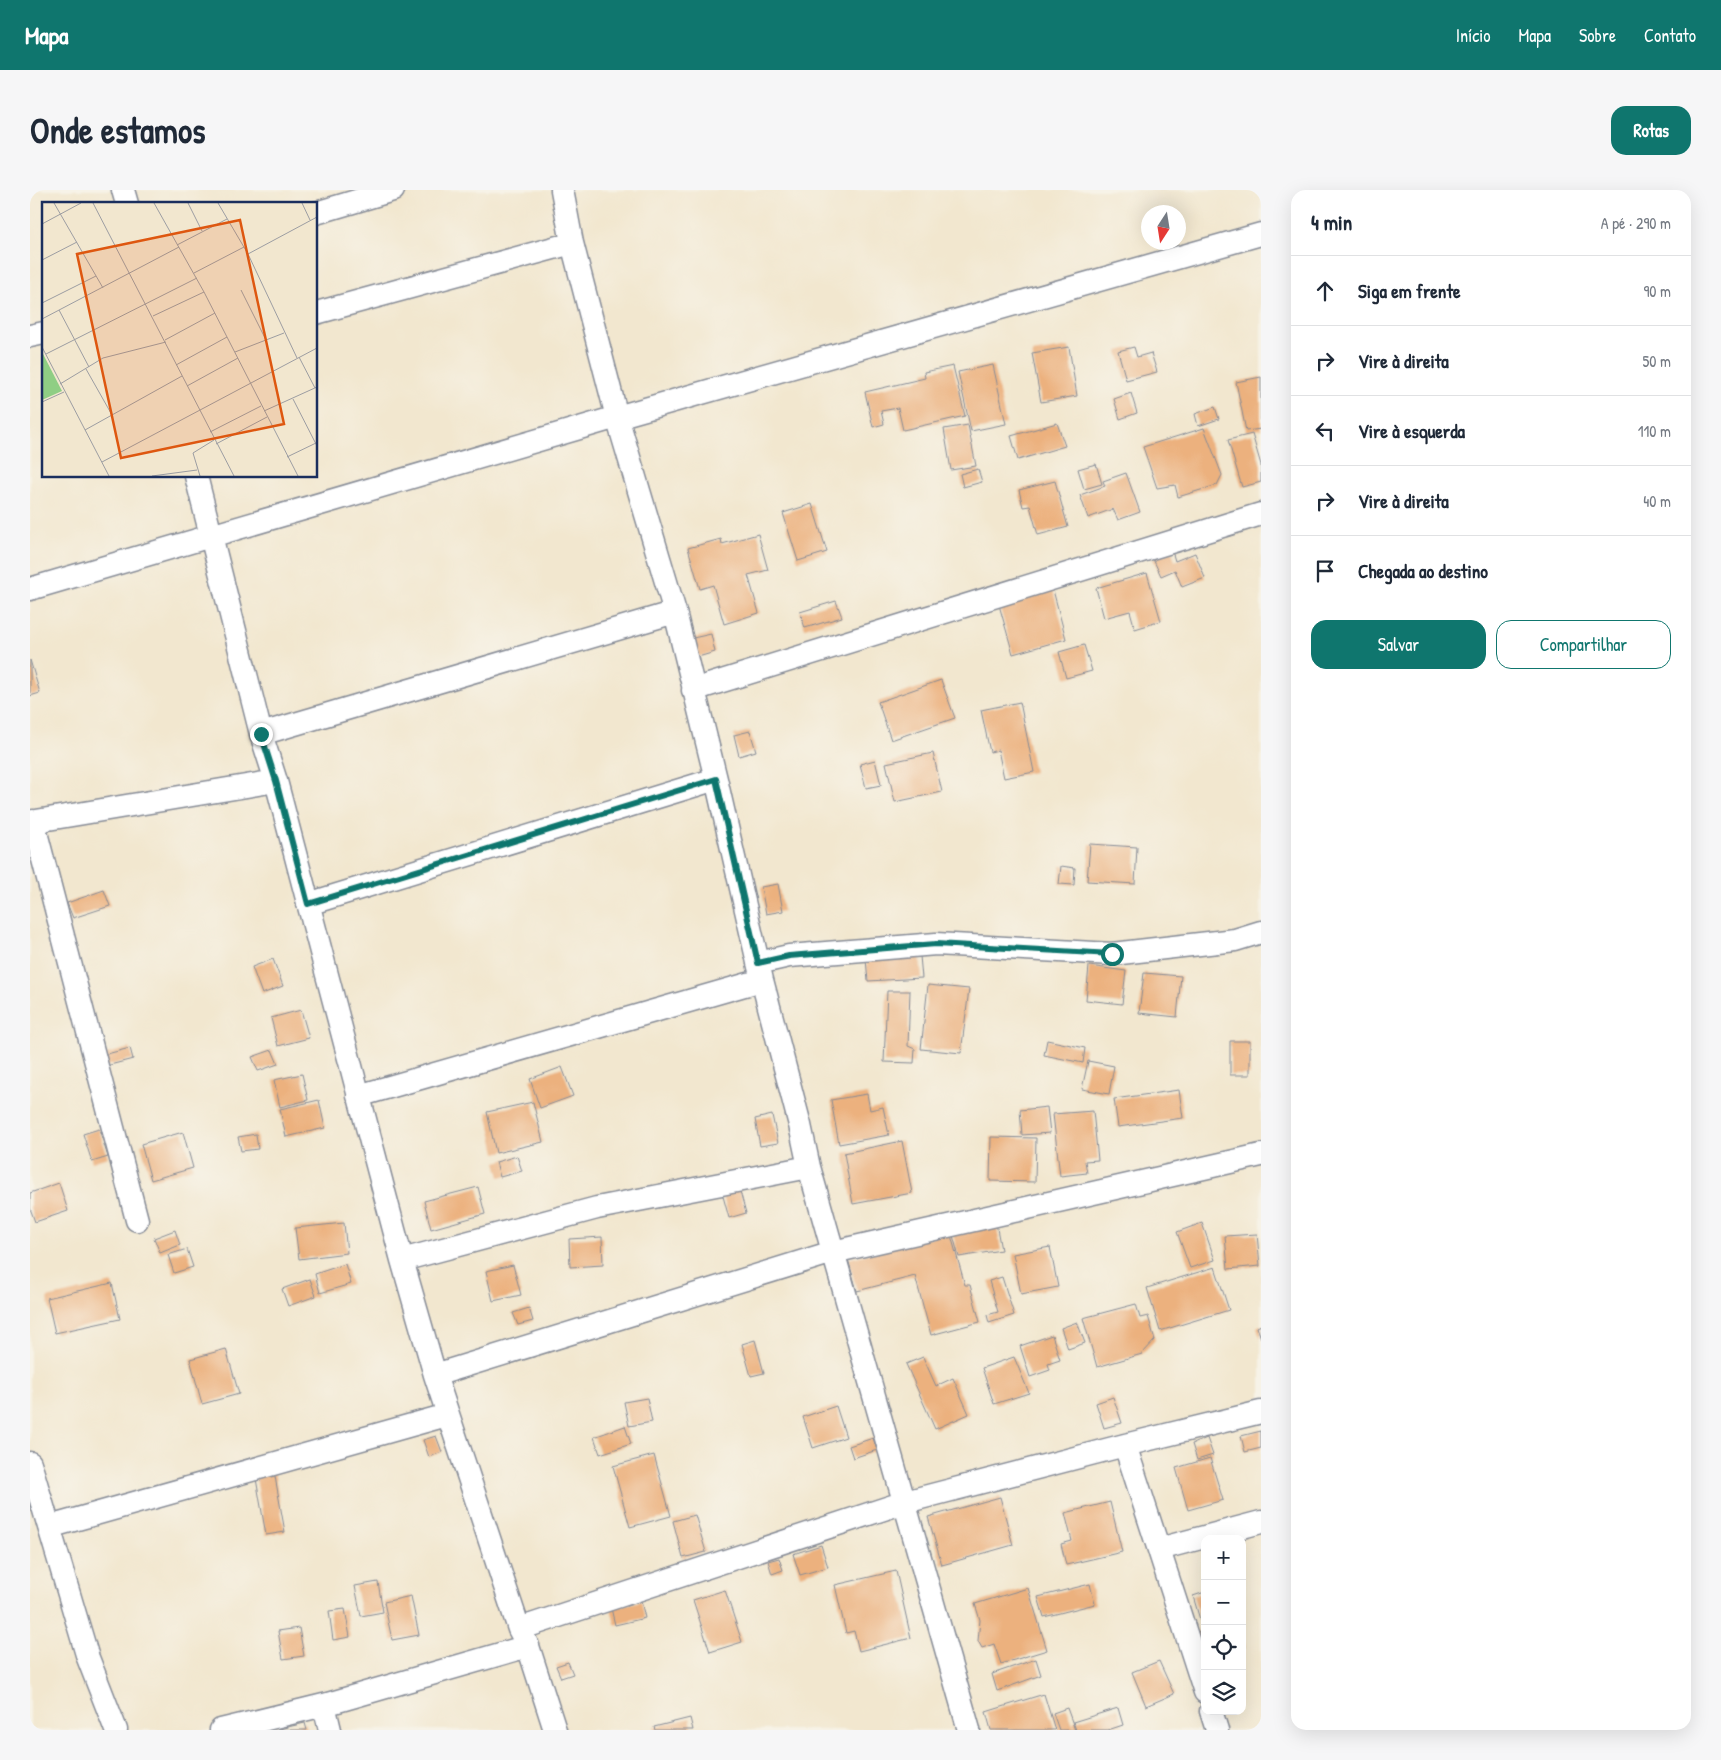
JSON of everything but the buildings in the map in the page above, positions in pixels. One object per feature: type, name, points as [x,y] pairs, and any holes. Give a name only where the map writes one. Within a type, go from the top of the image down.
[{"type":"street","points":[[318,212],[394,190]]},
{"type":"street","points":[[562,190],[572,243],[616,417],[675,612],[760,971],[809,1167],[969,1730]]},
{"type":"street","points":[[30,589],[616,417],[1261,234]]},
{"type":"street","points":[[318,312],[572,243]]},
{"type":"street","points":[[196,478],[261,734],[276,781],[402,1260],[447,1414],[555,1730]]},
{"type":"street","points":[[693,690],[1261,514]]},
{"type":"street","points":[[261,734],[675,612]]},
{"type":"street","points":[[308,904],[716,779]]},
{"type":"street","points":[[137,1220],[31,822],[276,781]]},
{"type":"street","points":[[358,1096],[760,971],[789,956],[936,944],[1112,954],[1235,940],[1261,932]]},
{"type":"street","points":[[436,1375],[833,1252],[1261,1155]]},
{"type":"street","points":[[402,1260],[597,1208],[809,1167]]},
{"type":"street","points":[[221,1730],[324,1705],[523,1638],[905,1502],[1126,1444],[1261,1412]]},
{"type":"street","points":[[49,1527],[447,1414]]},
{"type":"street","points":[[1126,1444],[1201,1680]]},
{"type":"street","points":[[30,1468],[88,1658],[116,1730]]},
{"type":"street","points":[[1159,1549],[1261,1522]]},
{"type":"street","points":[[324,1705],[330,1730]]},
{"type":"street","points":[[1212,1715],[1217,1730]]},
{"type":"route","points":[[261,734],[276,781],[308,904],[716,779],[758,963],[789,956],[936,944],[1112,954]]}]
